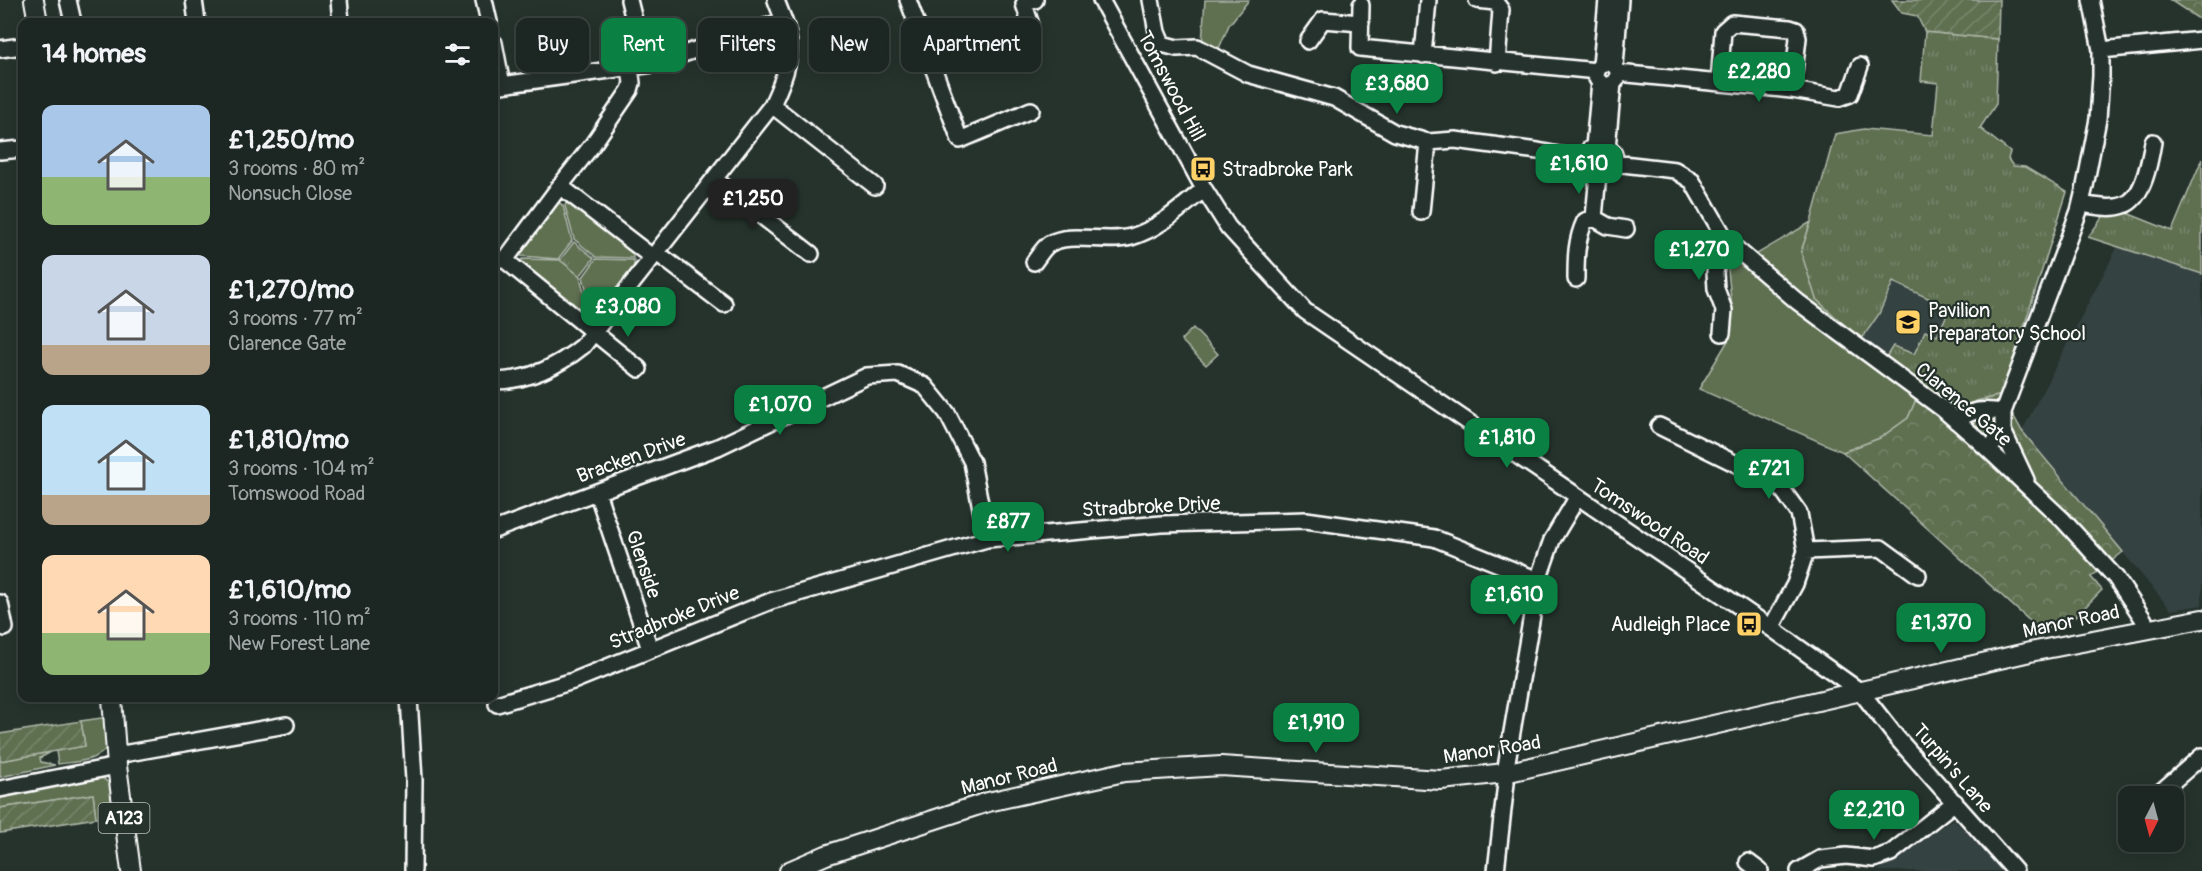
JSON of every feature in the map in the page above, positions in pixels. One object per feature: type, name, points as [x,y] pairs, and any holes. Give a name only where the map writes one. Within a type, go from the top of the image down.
[{"type":"main road","points":[[34,0],[37,18]]},
{"type":"main road","name":"Manor Road","points":[[789,871],[826,855],[988,802],[1124,772],[1221,766],[1441,780],[1505,773],[2146,628],[2202,619]]},
{"type":"main road","name":"A123","points":[[112,702],[131,871]]},
{"type":"street","points":[[68,0],[73,18]]},
{"type":"street","points":[[194,0],[196,18]]},
{"type":"street","points":[[339,0],[341,18]]},
{"type":"street","points":[[484,0],[488,18]]},
{"type":"street","points":[[629,0],[631,18]]},
{"type":"street","points":[[776,0],[782,18]]},
{"type":"street","points":[[908,0],[960,140],[1031,110]]},
{"type":"street","points":[[1029,18],[1024,4],[1035,0]]},
{"type":"street","name":"Tomswood Hill","points":[[1101,0],[1205,191]]},
{"type":"street","points":[[1151,0],[1157,32],[1162,44],[1177,48],[1197,47],[1248,74],[1334,98],[1395,133],[1428,142],[1455,140],[1585,160]]},
{"type":"street","points":[[1423,55],[1428,0]]},
{"type":"street","points":[[1477,0],[1495,2],[1501,10],[1497,63]]},
{"type":"street","points":[[1601,147],[1607,73],[1607,0]]},
{"type":"street","points":[[1607,73],[1620,0]]},
{"type":"street","points":[[2031,490],[2003,431],[2003,412],[2081,204],[2098,119],[2100,50],[2091,0]]},
{"type":"street","points":[[1361,5],[1360,48],[1792,90],[1839,98],[1850,94],[1860,66]]},
{"type":"street","points":[[1308,41],[1323,20],[1361,23]]},
{"type":"street","points":[[1719,83],[1723,31],[1727,26],[1732,23],[1790,28],[1796,30],[1798,38],[1792,90]]},
{"type":"street","points":[[2100,50],[2202,39]]},
{"type":"street","points":[[0,49],[18,47]]},
{"type":"street","points":[[498,86],[601,71]]},
{"type":"street","points":[[636,72],[630,90],[593,144],[505,260],[639,369]]},
{"type":"street","points":[[498,381],[520,378],[548,370],[583,346],[772,105],[786,72]]},
{"type":"street","points":[[772,105],[875,186]]},
{"type":"street","points":[[1421,212],[1428,142]]},
{"type":"street","points":[[2081,204],[2104,207],[2124,206],[2136,196],[2149,168],[2153,142]]},
{"type":"street","points":[[1601,147],[1614,155],[1614,163],[1608,172],[1598,174],[1587,168],[1585,160],[1587,153],[1601,147]]},
{"type":"street","points":[[0,152],[18,149]]},
{"type":"street","name":"Clarence Gate","points":[[1614,163],[1675,170],[1692,181],[1726,240],[1798,302],[1956,421],[2063,520],[2116,578],[2144,620],[2146,628]]},
{"type":"street","points":[[1594,218],[1598,174]]},
{"type":"street","points":[[714,179],[811,254]]},
{"type":"street","points":[[561,186],[724,304]]},
{"type":"street","points":[[1034,262],[1046,245],[1055,241],[1102,240],[1139,234],[1169,217],[1205,191]]},
{"type":"street","name":"Tomswood Road","points":[[1205,191],[1228,226],[1305,311],[1771,628],[1861,692]]},
{"type":"street","points":[[1576,279],[1579,233],[1585,221],[1594,218],[1608,226],[1626,229]]},
{"type":"street","points":[[1722,333],[1724,310],[1716,289],[1715,272],[1726,240]]},
{"type":"street","name":"Bracken Drive","points":[[498,529],[718,447],[867,376],[898,374],[926,386],[947,413],[972,462],[987,538]]},
{"type":"street","points":[[1956,421],[1973,411],[2003,412]]},
{"type":"street","points":[[1659,426],[1779,485],[1799,513],[1806,551],[1795,584],[1771,628]]},
{"type":"street","points":[[1989,450],[2003,431]]},
{"type":"street","name":"Glenside","points":[[597,492],[650,649]]},
{"type":"street","points":[[1496,871],[1506,783],[1505,773],[1538,580],[1552,540],[1577,498]]},
{"type":"street","name":"Stradbroke Drive","points":[[497,704],[573,681],[771,601],[987,538],[1162,524],[1306,520],[1434,538],[1538,580]]},
{"type":"street","points":[[1806,551],[1881,548],[1918,575]]},
{"type":"street","points":[[0,603],[5,628]]},
{"type":"street","name":"Turpin's Lane","points":[[1861,692],[1898,738],[2015,871]]},
{"type":"street","points":[[409,702],[414,780],[413,871]]},
{"type":"street","points":[[0,789],[117,760],[286,725]]},
{"type":"street","points":[[2168,786],[2202,756]]},
{"type":"street","points":[[1799,871],[1820,859],[1846,856],[1874,859],[1891,853],[1955,802]]},
{"type":"shaded area","points":[[2118,246],[2202,274],[2202,605],[2171,610],[2022,431]]},
{"type":"shaded area","name":"Pavilion Preparatory School","points":[[1893,282],[1951,308],[1937,336],[1914,355],[1893,346],[1886,357],[1861,340],[1879,314]]},
{"type":"shaded area","points":[[1953,819],[2004,871],[1878,871]]},
{"type":"green space","points":[[1205,0],[1249,0],[1229,25],[1217,53],[1202,43]]},
{"type":"green space","points":[[1892,0],[1999,0],[1998,39],[1925,32],[1917,16],[1902,13]]},
{"type":"green space","points":[[2170,0],[2202,0],[2202,21]]},
{"type":"green space","points":[[1925,32],[1998,39],[1996,104],[1980,128],[2010,152],[2008,159],[2013,166],[2025,167],[2067,192],[2002,395],[1976,401],[1953,410],[1886,357],[1893,346],[1914,354],[1925,331],[1937,336],[1950,308],[1893,282],[1879,314],[1861,340],[1816,299],[1801,252],[1835,134],[1864,129],[1933,135],[1938,83],[1921,81]]},
{"type":"green space","points":[[2202,159],[2202,274],[2088,237],[2105,214],[2127,213],[2172,231]]},
{"type":"green space","points":[[571,202],[633,251],[633,258],[596,257],[574,239],[565,206],[566,203]]},
{"type":"green space","points":[[560,203],[563,206],[572,241],[558,259],[521,256],[520,249],[555,204]]},
{"type":"green space","points":[[1811,222],[1801,252],[1861,340],[1922,386],[1908,418],[1880,438],[1843,452],[1699,389],[1729,339],[1732,309],[1726,251],[1747,260]]},
{"type":"green space","points":[[574,242],[594,258],[580,276],[560,260]]},
{"type":"green space","points":[[522,259],[560,260],[580,276],[589,314],[583,314],[522,266]]},
{"type":"green space","points":[[596,259],[634,260],[634,269],[600,312],[592,313],[583,277]]},
{"type":"green space","points":[[1193,328],[1218,354],[1206,365],[1181,340]]},
{"type":"green space","points":[[1922,386],[1953,410],[1976,401],[2002,395],[2022,431],[2123,552],[2091,577],[2102,590],[2076,616],[2041,631],[1843,452],[1880,438],[1908,418]]},
{"type":"green space","points":[[108,717],[108,740],[103,751],[92,758],[58,764],[56,751],[85,746],[81,721]]},
{"type":"green space","points":[[81,721],[85,746],[0,761],[0,734]]},
{"type":"green space","points":[[51,752],[40,758],[41,762],[55,765],[0,777],[0,761]]},
{"type":"green space","points":[[95,776],[102,778],[110,785],[117,815],[96,818],[93,794],[0,808],[0,797]]},
{"type":"green space","points":[[93,794],[96,818],[0,833],[0,808]]},
{"type":"place","name":"Stradbroke Park","points":[[1203,169]]},
{"type":"place","name":"Pavilion Preparatory School","points":[[1908,322]]},
{"type":"place","name":"Audleigh Place","points":[[1749,624]]}]
